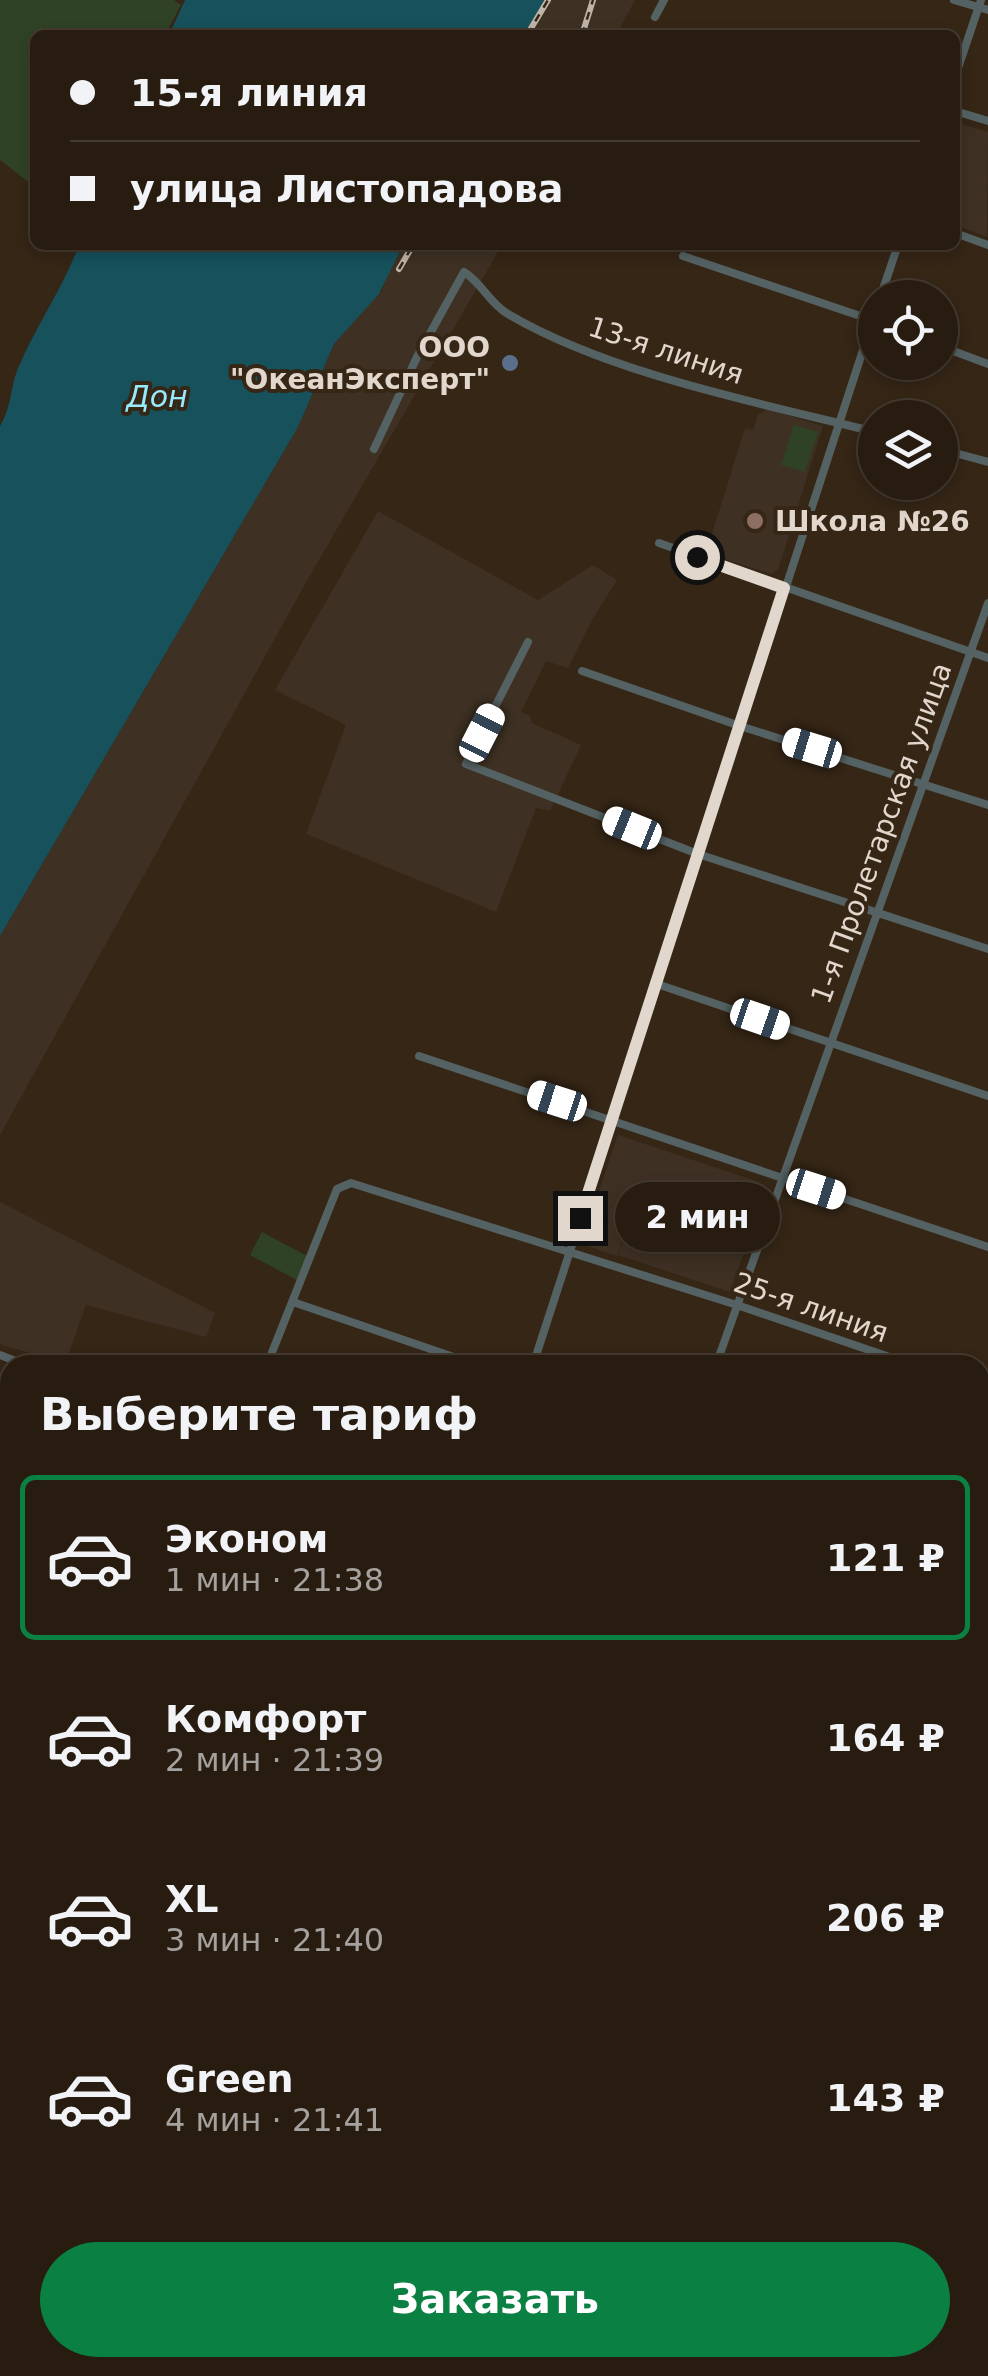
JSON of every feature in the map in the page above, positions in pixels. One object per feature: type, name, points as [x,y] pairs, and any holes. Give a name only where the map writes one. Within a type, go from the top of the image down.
[{"type":"street","points":[[655,17],[664,0]]},
{"type":"street","points":[[954,0],[983,6],[960,64]]},
{"type":"street","points":[[960,112],[988,121]]},
{"type":"street","points":[[960,235],[988,245]]},
{"type":"street","points":[[886,280],[896,250]]},
{"type":"street","points":[[683,256],[858,313]]},
{"type":"street","name":"13-я линия","points":[[374,449],[417,357],[464,272],[504,312],[553,336],[638,369],[858,428]]},
{"type":"street","points":[[958,353],[988,364]]},
{"type":"street","points":[[536,1355],[858,365]]},
{"type":"street","points":[[958,454],[988,462]]},
{"type":"street","points":[[659,543],[988,658]]},
{"type":"street","name":"1-я Пролетарская улица","points":[[720,1355],[988,602]]},
{"type":"street","points":[[528,642],[466,764],[698,854],[988,949]]},
{"type":"street","points":[[582,671],[988,805]]},
{"type":"street","points":[[654,983],[988,1096]]},
{"type":"street","points":[[419,1056],[988,1247]]},
{"type":"street","name":"25-я линия","points":[[293,1302],[337,1189],[351,1183],[884,1355]]},
{"type":"street","points":[[271,1355],[293,1302],[448,1355]]},
{"type":"shaded area","points":[[546,0],[635,0],[619,30],[528,30]]},
{"type":"shaded area","points":[[960,124],[988,132],[987,237],[960,227]]},
{"type":"shaded area","points":[[400,250],[499,250],[309,577],[0,1135],[0,936],[298,427],[334,344],[382,290]]},
{"type":"shaded area","name":"Школа №26","points":[[767,409],[823,426],[778,570],[771,574],[706,553],[745,428],[753,430],[758,415]]},
{"type":"shaded area","points":[[378,511],[538,600],[593,565],[617,580],[568,668],[546,661],[521,712],[530,716],[532,723],[581,745],[550,811],[536,808],[496,912],[306,834],[346,725],[275,690]]},
{"type":"shaded area","points":[[618,1135],[756,1181],[752,1193],[764,1197],[730,1292],[618,1255],[635,1205],[599,1191]]},
{"type":"shaded area","points":[[599,1191],[635,1205],[617,1256],[582,1244]]},
{"type":"shaded area","points":[[0,1202],[215,1313],[206,1337],[86,1305],[68,1355],[36,1355],[0,1344]]},
{"type":"green space","points":[[0,0],[174,0],[181,5],[168,30],[30,30],[30,183],[0,160]]},
{"type":"green space","points":[[794,425],[818,432],[805,472],[781,465]]},
{"type":"green space","points":[[262,1232],[309,1257],[297,1280],[250,1255]]},
{"type":"water","points":[[185,0],[546,0],[528,30],[171,30]]},
{"type":"water","name":"Дон","points":[[77,250],[401,250],[379,294],[334,344],[298,427],[0,936],[0,426],[19,366]]},
{"type":"railway","points":[[530,30],[548,0]]},
{"type":"railway","points":[[584,30],[593,0]]},
{"type":"railway","points":[[399,269],[410,250]]},
{"type":"place","name":"ООО \"ОкеанЭксперт\"","points":[[510,363]]},
{"type":"place","name":"Школа №26","points":[[755,521]]},
{"type":"route","points":[[580,1218],[784,588],[697,557]]}]
